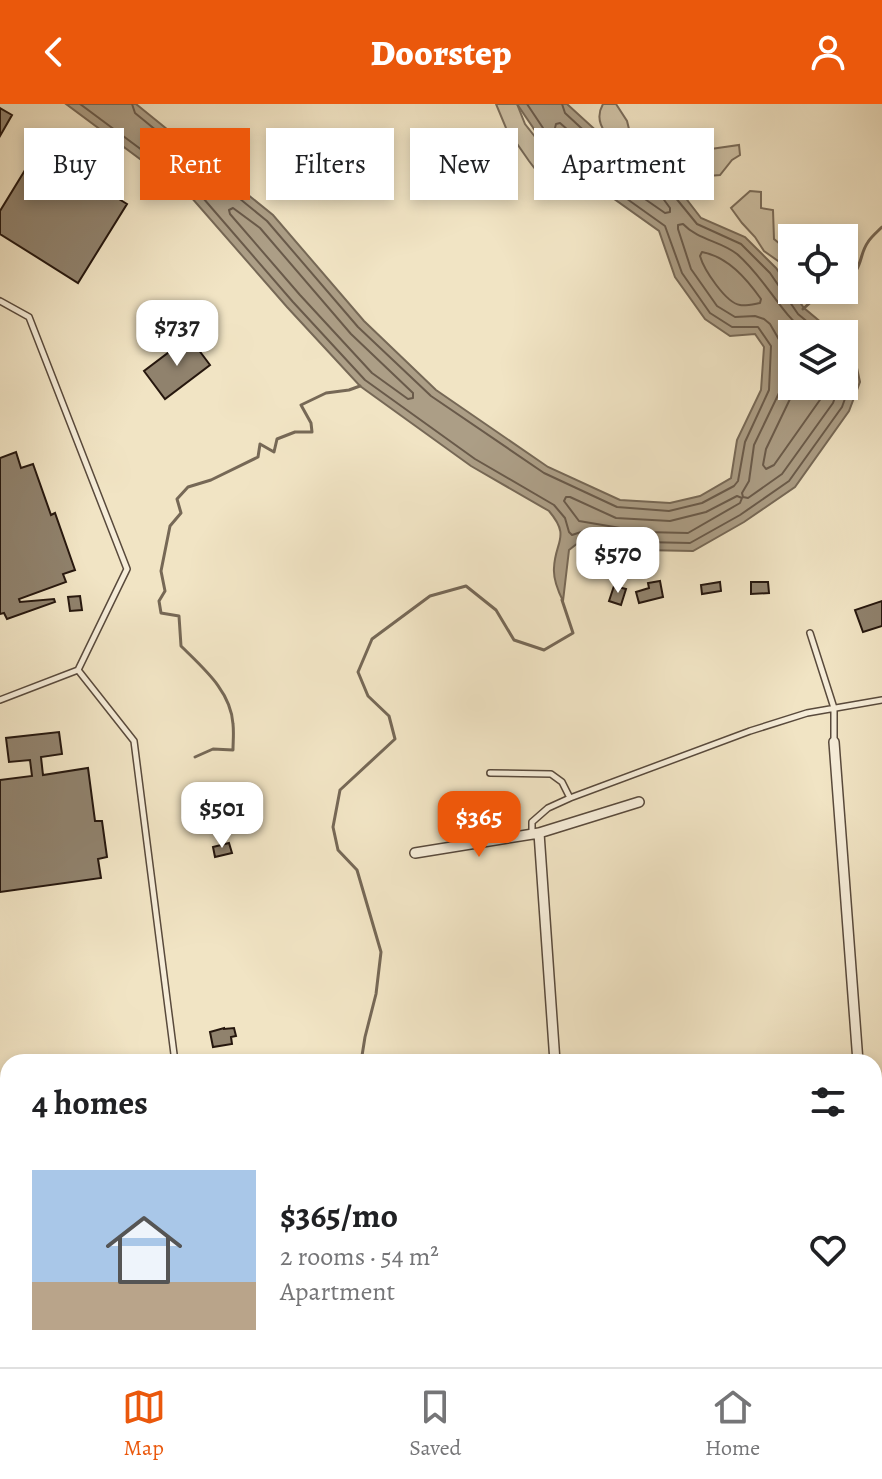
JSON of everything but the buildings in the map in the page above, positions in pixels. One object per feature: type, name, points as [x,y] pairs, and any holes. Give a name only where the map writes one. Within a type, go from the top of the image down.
[{"type":"street","points":[[834,742],[857,1054]]},
{"type":"street","points":[[415,853],[535,834],[639,802]]},
{"type":"street","points":[[535,834],[554,1054]]},
{"type":"lane","points":[[0,301],[29,317],[127,569],[78,670],[0,700]]},
{"type":"lane","points":[[810,633],[834,708],[834,742]]},
{"type":"lane","points":[[78,670],[134,741],[174,1054]]},
{"type":"lane","points":[[535,834],[532,822],[548,808],[570,798],[807,713],[882,700]]},
{"type":"lane","points":[[490,773],[551,774],[562,782],[570,798]]},
{"type":"shaded area","points":[[496,104],[517,104],[525,124],[534,136],[534,167],[518,145],[518,128],[506,128]]},
{"type":"shaded area","points":[[603,104],[616,104],[629,128],[603,128],[600,112]]},
{"type":"shaded area","points":[[739,145],[740,155],[720,175],[714,176],[714,149]]},
{"type":"shaded area","points":[[750,191],[761,192],[761,208],[773,210],[778,261],[764,251],[731,208]]},
{"type":"water","points":[[66,104],[136,104],[166,128],[140,128],[140,159],[124,147],[124,128],[98,128]]},
{"type":"water","points":[[517,104],[567,104],[593,128],[534,129]]},
{"type":"water","points":[[250,196],[273,215],[364,321],[436,390],[548,467],[620,500],[670,503],[700,496],[731,478],[737,440],[761,390],[764,347],[755,334],[730,336],[705,319],[675,277],[659,231],[616,200],[687,200],[701,218],[745,237],[776,268],[778,304],[801,304],[818,320],[778,320],[778,400],[853,400],[849,411],[795,487],[744,522],[693,551],[642,550],[583,539],[569,550],[563,601],[554,572],[561,533],[549,511],[471,466],[360,386],[194,200],[250,200]]},
{"type":"waterway","points":[[858,268],[865,247],[882,227]]},
{"type":"waterway","points":[[803,309],[809,304]]},
{"type":"waterway","points":[[195,757],[213,749],[233,750],[233,727],[231,712],[221,691],[181,646],[179,616],[161,613],[159,601],[165,591],[161,571],[170,526],[181,513],[177,499],[188,487],[211,480],[258,457],[260,444],[274,452],[277,439],[295,432],[312,432],[311,423],[301,405],[326,393],[360,386]]},
{"type":"waterway","points":[[362,1054],[376,994],[381,952],[357,870],[338,850],[333,827],[340,790],[395,739],[389,716],[368,696],[358,672],[372,639],[430,596],[466,586],[496,610],[514,640],[544,650],[573,633],[562,600]]}]
